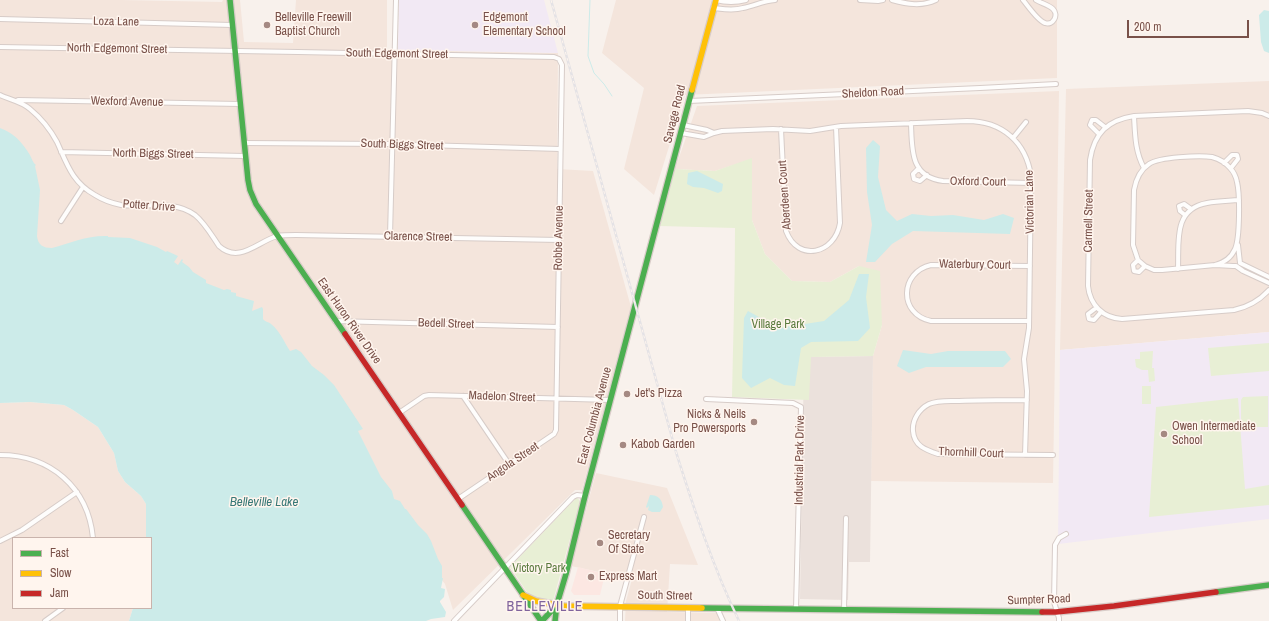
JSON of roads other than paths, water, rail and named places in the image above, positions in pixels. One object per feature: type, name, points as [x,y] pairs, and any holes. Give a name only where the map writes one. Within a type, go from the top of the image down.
[{"type":"street","name":"East Huron River Drive","points":[[230,0],[248,180],[260,210],[542,621]]},
{"type":"street","points":[[390,236],[396,0]]},
{"type":"street","points":[[716,0],[734,3],[746,0]]},
{"type":"street","name":"Savage Road","points":[[655,233],[716,0]]},
{"type":"street","points":[[713,8],[734,10],[742,9],[767,0],[774,0]]},
{"type":"street","points":[[860,0],[883,0]]},
{"type":"street","points":[[892,0],[923,5],[936,0]]},
{"type":"street","points":[[1023,0],[1040,21],[1045,23],[1054,21],[1056,16],[1055,11],[1036,0]]},
{"type":"street","name":"Loza Lane","points":[[0,20],[232,25]]},
{"type":"street","name":"North Edgemont Street","points":[[0,47],[234,51]]},
{"type":"street","name":"South Edgemont Street","points":[[234,51],[554,57],[559,59]]},
{"type":"street","name":"Robbe Avenue","points":[[557,418],[562,65],[559,59]]},
{"type":"street","name":"Sheldon Road","points":[[690,101],[1056,84]]},
{"type":"street","name":"Potter Drive","points":[[0,95],[13,99],[27,106],[41,120],[53,135],[71,173],[83,187],[99,198],[113,203],[126,205],[171,206],[185,210],[198,218],[223,250],[232,253],[242,253],[277,236]]},
{"type":"street","name":"Wexford Avenue","points":[[13,99],[240,104]]},
{"type":"street","name":"Carmell Street","points":[[1269,116],[1262,113],[1248,111],[1134,116],[1119,119],[1105,127],[1099,134],[1090,160],[1088,286],[1090,298],[1096,308],[1112,318],[1122,319],[1234,310],[1256,302],[1269,290]]},
{"type":"street","points":[[1134,116],[1136,148],[1144,168]]},
{"type":"street","name":"Victorian Lane","points":[[681,133],[704,137],[722,131],[781,129],[810,131],[836,127],[968,120],[979,121],[998,127],[1013,138],[1027,158],[1030,169],[1031,183],[1029,321],[1024,359],[1027,400],[1025,455]]},
{"type":"street","points":[[1099,134],[1090,125],[1092,120],[1096,120],[1105,127]]},
{"type":"street","points":[[1013,138],[1026,122]]},
{"type":"street","name":"Oxford Court","points":[[911,123],[912,153],[915,161],[919,168],[935,180],[1031,183]]},
{"type":"street","name":"Victorian Lane","points":[[683,125],[714,133]]},
{"type":"street","name":"Aberdeen Court","points":[[781,129],[786,231],[791,240],[798,247],[803,250],[814,251],[822,249],[831,242],[839,229],[840,222],[836,127]]},
{"type":"street","name":"South Biggs Street","points":[[244,143],[393,144],[560,149]]},
{"type":"street","name":"North Biggs Street","points":[[61,152],[245,156]]},
{"type":"street","points":[[1224,162],[1232,155],[1237,155],[1238,160],[1231,168]]},
{"type":"street","points":[[1237,240],[1235,249],[1230,257],[1223,263],[1158,270],[1145,266],[1138,260],[1133,245],[1134,190],[1137,179],[1144,168],[1154,162],[1165,159],[1207,157],[1216,158],[1231,168],[1238,182],[1237,240],[1240,263],[1269,277]]},
{"type":"street","name":"Oxford Court","points":[[919,168],[913,174],[915,181],[920,181],[927,175]]},
{"type":"street","points":[[61,221],[83,187]]},
{"type":"street","points":[[1178,269],[1179,231],[1182,220],[1190,209],[1208,202],[1238,200]]},
{"type":"street","points":[[1185,215],[1180,212],[1180,206],[1184,204],[1190,209]]},
{"type":"street","name":"East Columbia Avenue","points":[[557,604],[566,574],[584,496],[655,233]]},
{"type":"street","name":"Clarence Street","points":[[277,236],[296,234],[559,240]]},
{"type":"street","points":[[1138,260],[1133,265],[1134,271],[1139,272],[1145,266]]},
{"type":"street","name":"Waterbury Court","points":[[1029,321],[926,319],[918,315],[911,308],[907,294],[909,283],[915,273],[922,268],[932,265],[1030,266]]},
{"type":"street","points":[[1215,265],[1236,266],[1243,271],[1269,283]]},
{"type":"street","points":[[1096,308],[1088,314],[1088,320],[1094,320],[1101,312]]},
{"type":"street","name":"Bedell Street","points":[[335,321],[558,327]]},
{"type":"street","name":"Madelon Street","points":[[399,413],[425,396],[611,400]]},
{"type":"street","points":[[463,396],[510,464]]},
{"type":"street","name":"Industrial Park Drive","points":[[706,399],[793,403],[801,407],[796,609]]},
{"type":"street","name":"Thornhill Court","points":[[1027,400],[933,402],[920,410],[915,418],[912,427],[914,437],[921,447],[938,454],[1053,455]]},
{"type":"street","name":"Angola Street","points":[[458,499],[554,434],[556,430],[557,418]]},
{"type":"street","points":[[0,455],[28,458],[44,464],[61,475],[77,492],[88,512],[93,537]]},
{"type":"street","points":[[0,541],[22,530],[77,492]]},
{"type":"street","points":[[454,621],[573,497],[584,496]]},
{"type":"street","points":[[620,621],[620,606],[644,517]]},
{"type":"street","points":[[844,610],[846,518]]},
{"type":"street","points":[[1059,621],[1054,602],[1055,545],[1059,538],[1066,534]]},
{"type":"street","name":"Sumpter Road","points":[[809,609],[1056,612],[1137,603],[1269,585]]},
{"type":"street","name":"South Street","points":[[523,595],[536,601],[564,606],[809,609]]},
{"type":"street","points":[[542,621],[557,604]]},
{"type":"street","points":[[555,621],[557,604]]},
{"type":"street","points":[[688,607],[688,621]]},
{"type":"street","points":[[717,608],[723,621]]},
{"type":"street","points":[[45,621],[62,609]]},
{"type":"water","points":[[1264,10],[1269,11],[1269,53],[1264,51],[1261,42],[1259,15]]},
{"type":"water","name":"Belleville Lake","points":[[0,128],[10,133],[21,142],[36,165],[40,190],[37,236],[38,242],[46,247],[52,248],[86,238],[101,236],[130,238],[178,256],[174,262],[178,265],[182,259],[182,262],[193,272],[206,280],[206,283],[224,290],[231,290],[231,292],[236,293],[236,296],[254,301],[252,311],[262,307],[263,319],[277,330],[290,351],[296,349],[301,352],[312,366],[334,385],[363,429],[358,431],[381,477],[392,491],[394,499],[400,501],[431,541],[442,566],[443,578],[441,588],[445,589],[444,597],[440,602],[446,612],[445,617],[426,621],[129,621],[133,609],[152,609],[152,537],[146,537],[146,504],[141,496],[125,482],[118,471],[114,453],[98,427],[64,405],[30,402],[0,403]]},
{"type":"water","points":[[873,140],[880,146],[878,177],[886,210],[897,221],[912,214],[931,216],[953,215],[984,220],[1003,214],[1014,218],[1010,234],[913,231],[892,244],[875,262],[866,262],[872,225],[867,192],[866,148]]},
{"type":"water","points":[[697,171],[723,184],[722,191],[718,193],[704,188],[693,187],[687,184],[688,173]]},
{"type":"water","points":[[859,274],[869,274],[866,297],[870,328],[858,341],[811,342],[801,348],[795,386],[784,385],[770,378],[751,388],[742,378],[744,318],[748,311],[779,328],[824,321],[849,300]]},
{"type":"water","points":[[903,350],[931,354],[948,351],[1005,351],[1011,359],[1003,367],[926,367],[909,373],[897,366]]},
{"type":"water","points":[[650,495],[661,500],[663,507],[660,512],[652,512],[648,510],[649,506],[647,508],[646,507]]},
{"type":"waterway","points":[[590,0],[588,56],[594,73],[612,96]]},
{"type":"railway","points":[[551,0],[676,452],[712,559],[739,621]]},
{"type":"place","name":"Belleville Freewill Baptist Church","points":[[267,25]]},
{"type":"place","name":"Edgemont Elementary School","points":[[475,25]]},
{"type":"place","name":"Jet's Pizza","points":[[627,394]]},
{"type":"place","name":"Nicks & Neils Pro Powersports","points":[[754,422]]},
{"type":"place","name":"Owen Intermediate School","points":[[1164,434]]},
{"type":"place","name":"Kabob Garden","points":[[623,445]]},
{"type":"place","name":"Secretary Of State","points":[[600,543]]},
{"type":"place","name":"Express Mart","points":[[591,577]]},
{"type":"district","name":"BELLEVILLE","points":[[545,607]]},
{"type":"park label","name":"Village Park","points":[[778,325]]},
{"type":"park label","name":"Victory Park","points":[[539,569]]}]
